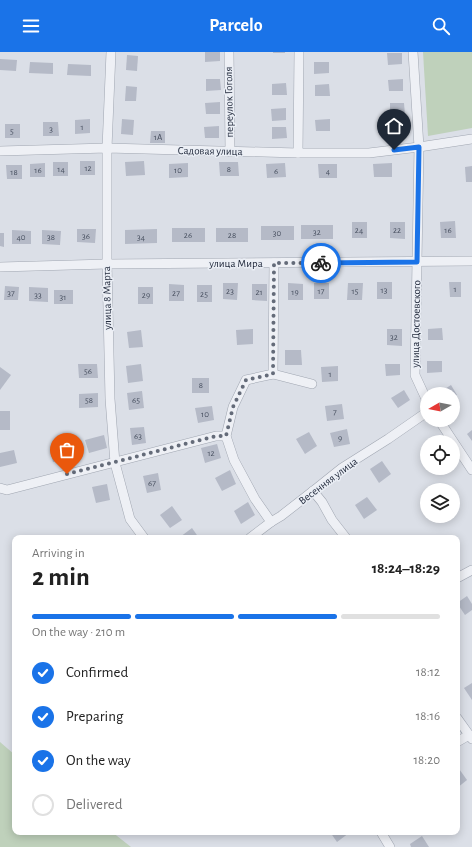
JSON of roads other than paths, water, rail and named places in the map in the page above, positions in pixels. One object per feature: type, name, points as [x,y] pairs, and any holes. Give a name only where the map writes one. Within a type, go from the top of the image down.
[{"type":"street","name":"улица 8 Марта","points":[[111,52],[107,148],[106,264],[110,399],[115,462],[130,519],[142,535]]},
{"type":"street","name":"переулок Гоголя","points":[[229,52],[230,152]]},
{"type":"street","points":[[298,153],[299,52]]},
{"type":"street","name":"улица Достоевского","points":[[413,52],[419,147],[414,375],[420,387]]},
{"type":"street","name":"Садовая улица","points":[[0,151],[107,148],[230,152],[369,153],[472,139]]},
{"type":"street","name":"улица Мира","points":[[0,267],[106,264],[472,261]]},
{"type":"street","points":[[273,374],[274,263]]},
{"type":"street","points":[[271,522],[255,499],[234,460],[226,436],[233,407],[246,380],[273,374],[312,384]]},
{"type":"street","name":"Весенняя улица","points":[[254,535],[281,516],[342,468],[420,417]]},
{"type":"street","points":[[444,427],[471,467]]},
{"type":"street","points":[[0,488],[6,490],[216,436],[226,436]]},
{"type":"street","points":[[313,491],[344,535]]},
{"type":"street","points":[[460,576],[472,570]]},
{"type":"street","points":[[460,722],[470,737],[460,741]]},
{"type":"street","points":[[383,835],[390,847]]}]
